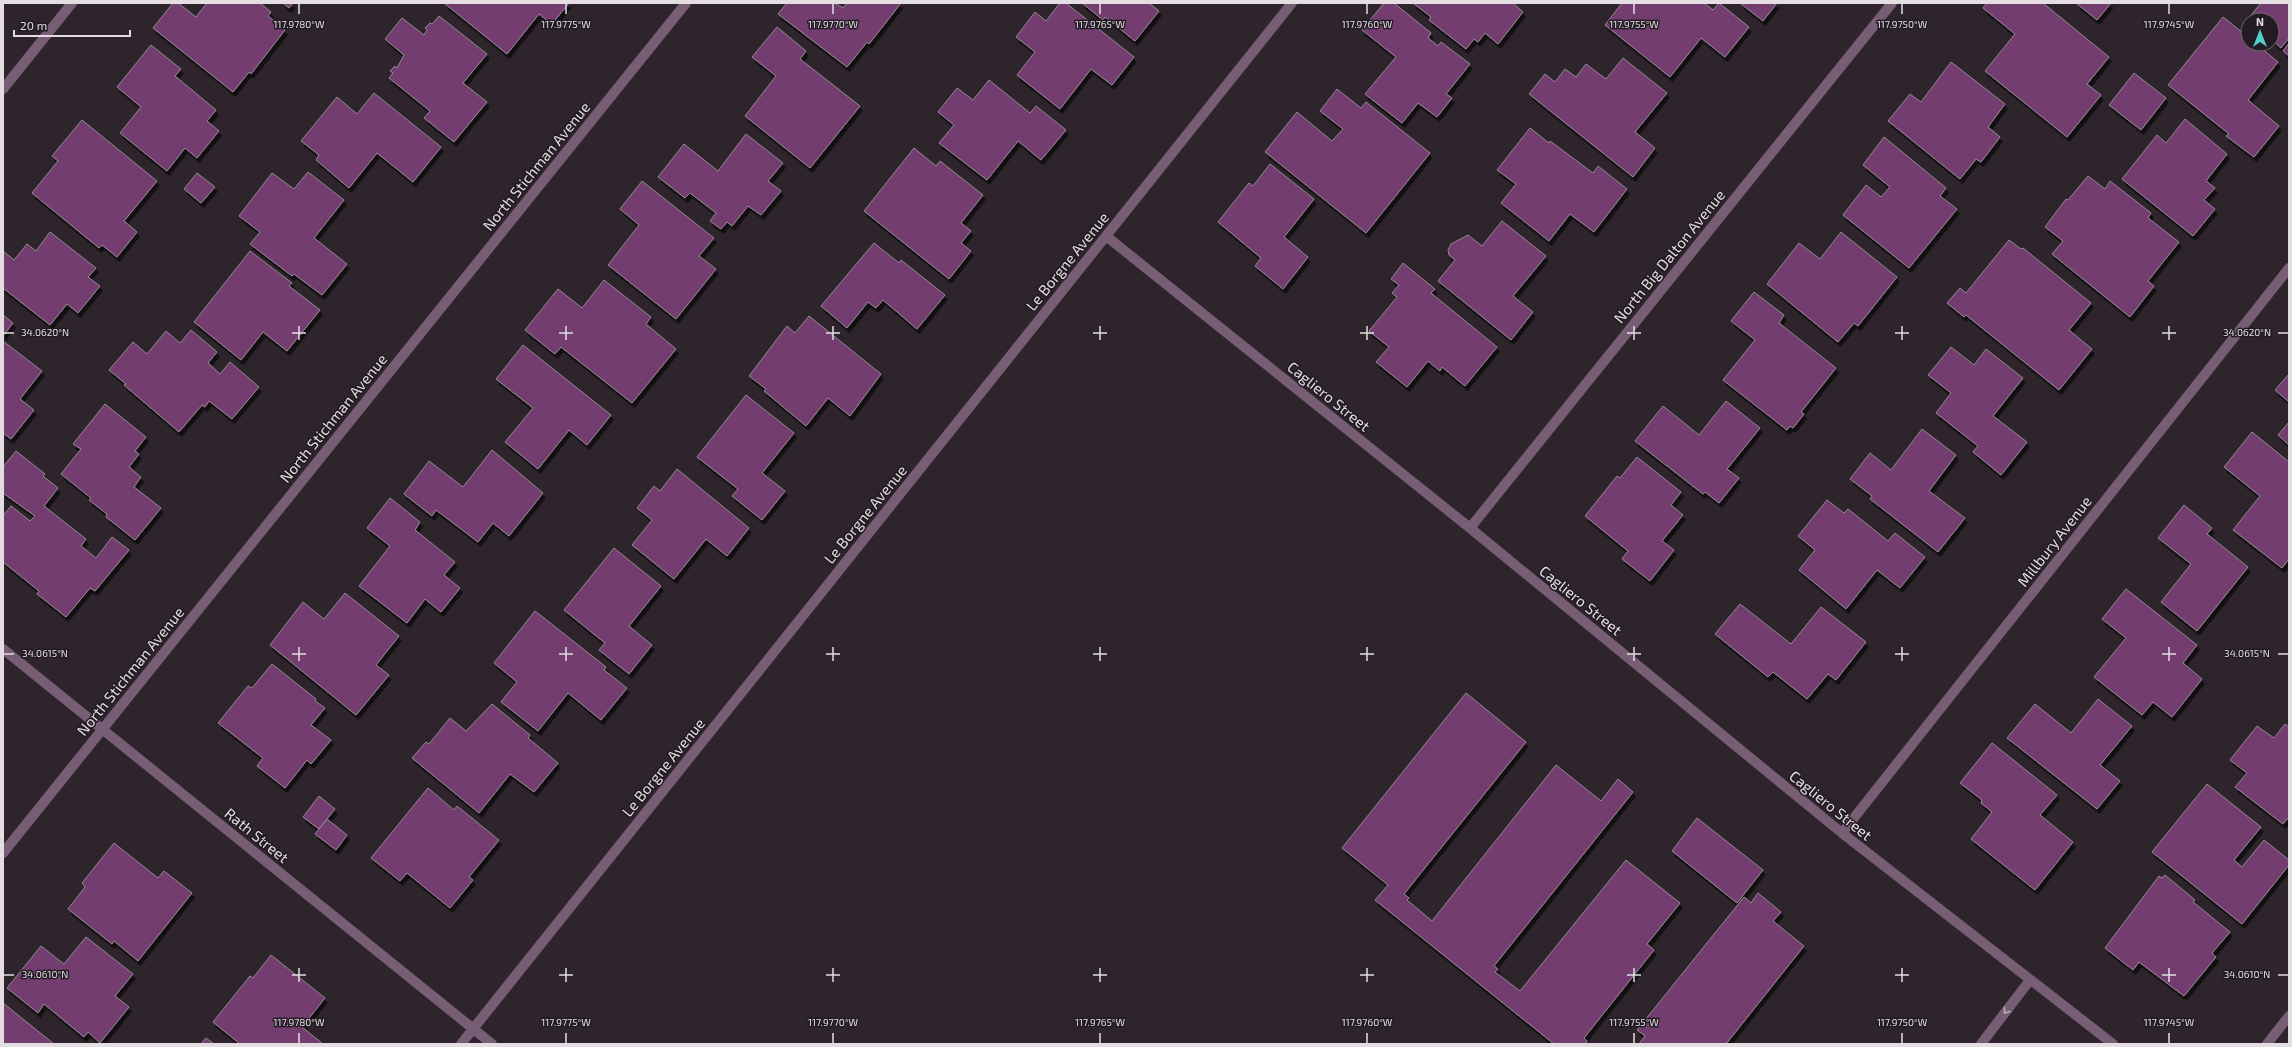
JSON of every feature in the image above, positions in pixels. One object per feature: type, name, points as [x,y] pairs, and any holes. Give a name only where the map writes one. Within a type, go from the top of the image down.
[{"type":"street","points":[[3,89],[72,3]]},
{"type":"street","name":"North Stichman Avenue","points":[[3,853],[686,3]]},
{"type":"street","name":"Le Borgne Avenue","points":[[461,1044],[1292,3]]},
{"type":"street","name":"North Big Dalton Avenue","points":[[1470,528],[1892,3]]},
{"type":"street","name":"Cagliero Street","points":[[1106,236],[1470,528],[1842,833],[2113,1044]]},
{"type":"street","name":"Millbury Avenue","points":[[1842,833],[2289,268]]},
{"type":"street","name":"Rath Street","points":[[3,649],[492,1044]]},
{"type":"street","points":[[1981,1044],[2030,980]]},
{"type":"street","points":[[2267,1044],[2289,1016]]},
{"type":"building","points":[[173,3],[178,3],[196,17],[207,3],[260,3],[271,12],[268,16],[285,30],[251,74],[249,72],[233,92],[153,28]]},
{"type":"building","points":[[283,3],[293,3],[289,8]]},
{"type":"building","points":[[444,3],[569,3],[552,24],[539,14],[507,54]]},
{"type":"building","points":[[787,3],[835,3],[843,8],[847,3],[901,3],[869,44],[867,42],[847,67],[778,14]]},
{"type":"building","points":[[1060,3],[1066,3],[1134,57],[1112,85],[1091,69],[1060,109],[1017,75],[1035,52],[1016,37],[1035,12],[1046,21]]},
{"type":"building","points":[[1082,3],[1149,3],[1159,11],[1135,41],[1105,17],[1103,20]]},
{"type":"building","points":[[1384,3],[1394,3],[1431,33],[1428,38],[1438,46],[1441,42],[1470,64],[1446,94],[1452,98],[1437,117],[1418,103],[1402,123],[1365,94],[1396,57],[1362,30]]},
{"type":"building","points":[[1413,3],[1513,3],[1523,12],[1498,44],[1485,33],[1478,42],[1474,39],[1466,49],[1429,20],[1431,17]]},
{"type":"building","points":[[1622,3],[1704,3],[1713,10],[1719,3],[1749,27],[1725,57],[1701,38],[1670,77],[1605,25]]},
{"type":"building","points":[[1740,3],[1777,3],[1763,21]]},
{"type":"building","points":[[1987,3],[2043,3],[2109,57],[2087,84],[2101,95],[2067,137],[1985,71],[2015,34],[1983,8]]},
{"type":"building","points":[[2076,3],[2111,3],[2097,20]]},
{"type":"building","points":[[2261,3],[2289,3],[2289,38],[2281,48],[2280,12],[2254,12]]},
{"type":"building","points":[[439,16],[487,54],[463,83],[487,102],[454,142],[424,118],[430,111],[389,78],[393,73],[390,71],[395,66],[397,68],[404,55],[385,39],[402,18],[424,35],[427,30],[425,28],[430,23],[432,24]]},
{"type":"building","points":[[2223,17],[2240,31],[2240,52],[2266,52],[2278,62],[2248,100],[2279,126],[2254,157],[2226,136],[2229,134],[2168,85]]},
{"type":"building","points":[[777,27],[806,51],[800,59],[860,106],[810,168],[745,116],[776,76],[752,57]]},
{"type":"building","points":[[2289,43],[2289,56],[2283,51]]},
{"type":"building","points":[[151,45],[181,69],[175,76],[216,110],[207,121],[219,131],[197,158],[185,148],[167,171],[120,133],[141,107],[117,87]]},
{"type":"building","points":[[1623,58],[1667,93],[1635,132],[1655,148],[1633,177],[1529,94],[1545,74],[1555,82],[1565,69],[1576,77],[1586,64],[1606,79]]},
{"type":"building","points":[[1951,62],[2005,104],[1988,127],[2000,137],[1981,162],[1976,159],[1960,179],[1888,121],[1910,94],[1921,102]]},
{"type":"building","points":[[2134,73],[2166,98],[2141,130],[2109,105]]},
{"type":"building","points":[[989,80],[1030,113],[1036,106],[1066,130],[1041,160],[1018,141],[987,180],[939,143],[954,125],[938,112],[957,88],[973,100]]},
{"type":"building","points":[[1337,89],[1361,108],[1366,102],[1430,153],[1366,233],[1265,152],[1297,112],[1332,141],[1343,129],[1320,111]]},
{"type":"building","points":[[374,93],[441,147],[413,182],[377,153],[349,188],[316,160],[319,155],[301,141],[337,97],[357,114]]},
{"type":"building","points":[[2185,119],[2227,154],[2206,181],[2215,188],[2204,200],[2215,209],[2193,236],[2122,179],[2157,135],[2166,143]]},
{"type":"building","points":[[82,120],[157,181],[124,221],[137,232],[117,257],[102,245],[99,248],[32,193],[58,161],[52,156]]},
{"type":"building","points":[[1530,128],[1593,173],[1598,166],[1627,189],[1594,232],[1570,214],[1549,241],[1501,203],[1516,184],[1497,170]]},
{"type":"building","points":[[746,134],[783,163],[768,181],[781,191],[761,215],[748,206],[732,226],[727,222],[721,229],[710,221],[716,213],[690,193],[685,198],[658,177],[684,144],[718,171]]},
{"type":"building","points":[[1884,137],[1946,188],[1940,196],[1957,209],[1909,268],[1843,215],[1866,185],[1881,197],[1890,187],[1863,165]]},
{"type":"building","points":[[914,148],[936,166],[940,161],[983,195],[961,223],[971,231],[961,243],[971,251],[949,279],[864,211]]},
{"type":"building","points":[[1270,164],[1314,199],[1284,237],[1308,257],[1283,289],[1255,266],[1261,258],[1218,222],[1249,183],[1253,186]]},
{"type":"building","points":[[308,172],[344,200],[314,238],[347,264],[322,295],[294,274],[292,276],[250,244],[260,232],[239,216],[272,173],[294,189]]},
{"type":"building","points":[[197,173],[215,187],[201,203],[184,189]]},
{"type":"building","points":[[2088,176],[2105,189],[2110,181],[2151,213],[2148,218],[2179,242],[2148,281],[2154,286],[2130,317],[2052,254],[2063,241],[2045,227],[2066,199],[2068,200]]},
{"type":"building","points":[[642,181],[714,238],[699,256],[716,269],[676,319],[608,265],[639,225],[620,209]]},
{"type":"building","points":[[1502,221],[1546,256],[1513,296],[1533,312],[1511,340],[1438,281],[1455,260],[1449,255],[1448,250],[1451,244],[1468,235],[1482,246]]},
{"type":"building","points":[[50,232],[96,268],[88,277],[100,286],[78,313],[67,304],[50,325],[3,288],[3,251],[14,260],[27,244],[36,251]]},
{"type":"building","points":[[1841,232],[1897,277],[1858,326],[1854,323],[1838,342],[1767,284],[1799,243],[1820,259]]},
{"type":"building","points":[[2009,240],[2021,249],[2023,248],[2091,303],[2069,330],[2092,349],[2059,390],[1966,315],[1964,317],[1947,303],[1960,288],[1966,293]]},
{"type":"building","points":[[874,243],[899,263],[901,260],[945,295],[917,329],[883,300],[876,308],[868,302],[847,328],[821,306]]},
{"type":"building","points":[[250,251],[292,283],[289,286],[320,310],[287,351],[263,332],[241,360],[194,322]]},
{"type":"building","points":[[1403,263],[1435,289],[1431,293],[1497,347],[1465,386],[1442,367],[1440,371],[1428,361],[1407,387],[1376,362],[1389,347],[1369,331],[1397,297],[1392,293],[1399,285],[1391,279]]},
{"type":"building","points":[[604,280],[651,317],[646,324],[676,349],[632,403],[561,347],[555,354],[525,330],[558,289],[582,308]]},
{"type":"building","points":[[1754,292],[1784,315],[1779,323],[1836,368],[1801,412],[1804,414],[1793,428],[1790,426],[1787,430],[1723,380],[1755,340],[1731,321]]},
{"type":"building","points":[[3,315],[13,323],[3,336]]},
{"type":"building","points":[[809,316],[881,374],[850,416],[828,398],[806,426],[764,391],[766,389],[749,376],[787,326],[795,333]]},
{"type":"building","points":[[191,330],[217,352],[208,363],[220,374],[230,362],[259,387],[232,419],[209,401],[205,407],[202,405],[179,432],[124,385],[126,384],[109,370],[133,342],[147,354],[166,331],[180,343]]},
{"type":"building","points":[[3,341],[42,371],[20,399],[34,410],[11,439],[3,433]]},
{"type":"building","points":[[523,345],[611,415],[587,445],[569,430],[538,469],[505,442],[533,408],[496,379]]},
{"type":"building","points":[[1951,347],[1974,365],[1986,349],[2023,378],[1993,416],[2027,442],[2001,475],[1973,452],[1978,446],[1936,413],[1951,393],[1928,375]]},
{"type":"building","points":[[2289,374],[2289,402],[2275,390]]},
{"type":"building","points":[[746,395],[794,433],[762,473],[785,491],[762,520],[732,496],[738,489],[697,457]]},
{"type":"building","points":[[1726,401],[1760,428],[1727,469],[1739,478],[1719,503],[1705,492],[1703,494],[1635,441],[1663,406],[1699,435]]},
{"type":"building","points":[[105,404],[146,437],[135,451],[139,454],[129,467],[141,477],[134,487],[161,508],[135,540],[106,517],[107,514],[89,500],[91,498],[61,474],[81,449],[73,444]]},
{"type":"building","points":[[2289,422],[2289,445],[2278,435]]},
{"type":"building","points":[[1922,429],[1956,455],[1929,491],[1965,518],[1938,552],[1870,499],[1872,496],[1850,479],[1870,453],[1891,470]]},
{"type":"building","points":[[2252,432],[2289,462],[2289,559],[2282,568],[2233,530],[2260,496],[2224,467]]},
{"type":"building","points":[[492,450],[543,493],[509,536],[493,523],[478,542],[436,510],[432,516],[404,494],[429,461],[463,487]]},
{"type":"building","points":[[16,451],[45,474],[43,476],[58,488],[44,506],[86,539],[81,546],[96,558],[112,537],[129,550],[95,591],[90,588],[66,617],[37,594],[39,591],[3,562],[3,516],[11,506],[30,521],[35,516],[3,493],[3,467]]},
{"type":"building","points":[[1637,457],[1681,492],[1671,505],[1683,515],[1662,541],[1674,550],[1650,581],[1622,559],[1628,551],[1585,516],[1617,476],[1620,478]]},
{"type":"building","points":[[677,469],[749,528],[727,556],[706,539],[674,579],[632,545],[652,520],[637,508],[654,486],[660,491]]},
{"type":"building","points":[[390,498],[420,522],[415,530],[455,562],[444,575],[460,588],[441,612],[425,599],[407,623],[359,586],[390,546],[367,528]]},
{"type":"building","points":[[1827,500],[1844,513],[1848,509],[1888,541],[1895,533],[1925,557],[1900,588],[1877,570],[1846,609],[1799,570],[1815,550],[1798,536]]},
{"type":"building","points":[[2184,505],[2212,528],[2207,534],[2248,567],[2197,631],[2161,602],[2191,564],[2158,538]]},
{"type":"building","points":[[614,548],[661,586],[629,626],[652,645],[629,674],[599,650],[605,643],[564,610]]},
{"type":"building","points":[[2126,589],[2197,645],[2183,663],[2202,679],[2172,717],[2153,702],[2142,715],[2094,677],[2126,638],[2102,619]]},
{"type":"building","points":[[345,593],[399,636],[376,665],[389,675],[356,715],[270,645],[303,602],[324,619]]},
{"type":"building","points":[[1740,604],[1791,644],[1821,607],[1866,642],[1836,680],[1828,674],[1807,699],[1773,672],[1768,677],[1715,634]]},
{"type":"building","points":[[535,611],[606,667],[604,670],[627,688],[601,720],[568,693],[538,731],[501,702],[517,682],[494,663]]},
{"type":"building","points":[[272,664],[325,708],[311,725],[331,740],[311,764],[307,760],[285,788],[257,766],[263,758],[218,723],[248,686],[252,688]]},
{"type":"building","points":[[1466,693],[1526,742],[1404,894],[1409,898],[1407,900],[1432,921],[1556,765],[1601,801],[1618,779],[1633,792],[1494,966],[1498,969],[1495,972],[1520,991],[1626,860],[1680,903],[1647,944],[1654,950],[1584,1038],[1587,1041],[1585,1044],[1554,1044],[1375,900],[1388,885],[1342,848]]},
{"type":"building","points":[[2098,699],[2132,726],[2100,765],[2120,781],[2097,809],[2007,738],[2035,704],[2071,733]]},
{"type":"building","points":[[492,704],[530,735],[528,738],[558,763],[534,792],[510,774],[479,813],[412,758],[426,742],[429,744],[450,718],[466,731]]},
{"type":"building","points":[[2285,724],[2289,727],[2289,817],[2283,824],[2235,787],[2247,773],[2230,760],[2257,726],[2274,738]]},
{"type":"building","points":[[1992,743],[2057,795],[2040,815],[2073,842],[2035,890],[1971,839],[1992,812],[1981,803],[1982,800],[1960,783]]},
{"type":"building","points":[[2207,784],[2261,827],[2234,860],[2242,867],[2264,840],[2289,860],[2289,865],[2242,924],[2152,852]]},
{"type":"building","points":[[428,788],[454,810],[457,806],[499,840],[469,877],[473,880],[450,908],[407,873],[400,881],[371,858]]},
{"type":"building","points":[[319,796],[335,809],[319,829],[303,817]]},
{"type":"building","points":[[1697,818],[1763,870],[1737,903],[1672,851]]},
{"type":"building","points":[[327,819],[347,835],[336,850],[315,834]]},
{"type":"building","points":[[114,843],[158,878],[164,871],[192,893],[138,961],[114,941],[112,944],[68,909],[85,887],[82,883]]},
{"type":"building","points":[[2165,875],[2195,900],[2193,902],[2230,932],[2212,953],[2216,957],[2184,996],[2139,962],[2133,970],[2105,948],[2159,876],[2162,878]]},
{"type":"building","points":[[1758,893],[1781,912],[1773,921],[1804,946],[1726,1044],[1639,1044],[1645,1036],[1637,1030],[1744,897],[1751,903]]},
{"type":"building","points":[[86,937],[133,974],[115,996],[129,1007],[100,1043],[88,1032],[84,1037],[44,1004],[38,1013],[7,988],[41,946],[64,964]]},
{"type":"building","points":[[271,955],[325,998],[302,1027],[323,1044],[240,1044],[213,1022],[250,976],[253,978]]},
{"type":"building","points":[[3,1003],[54,1044],[3,1044]]},
{"type":"building","points":[[206,1038],[214,1044],[201,1044]]}]
